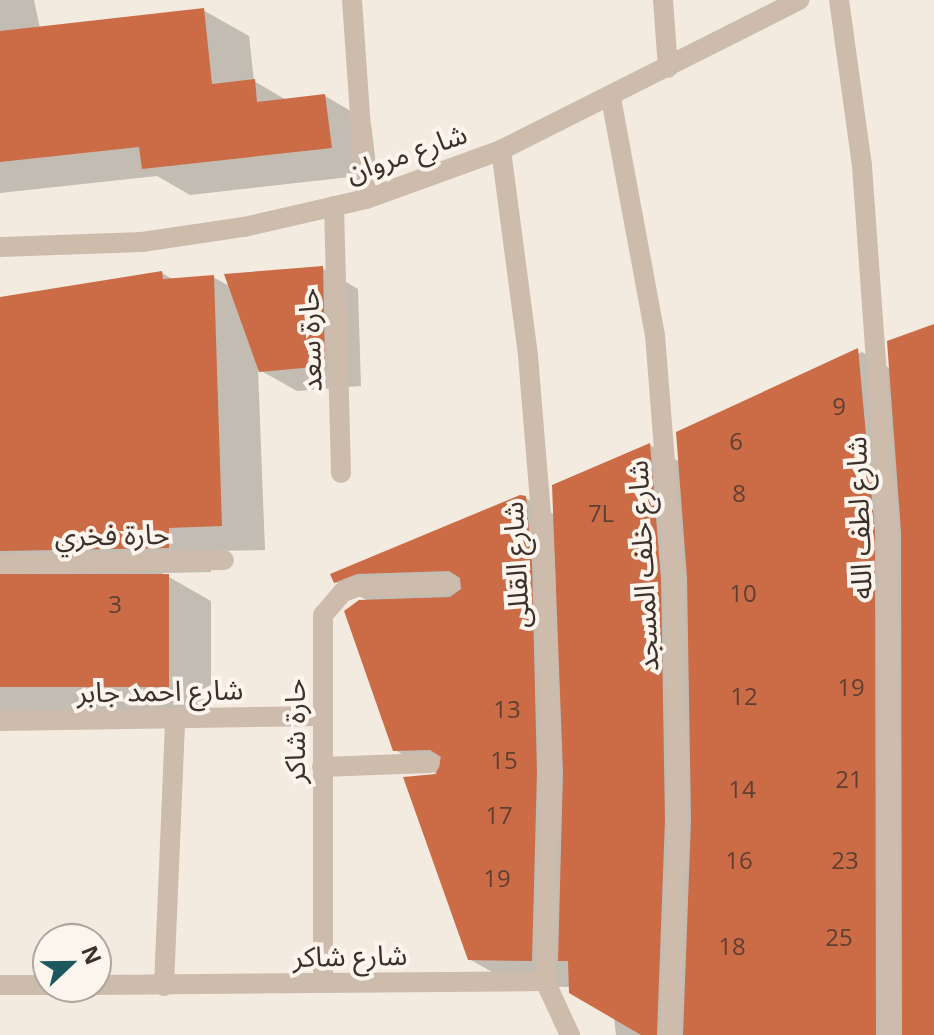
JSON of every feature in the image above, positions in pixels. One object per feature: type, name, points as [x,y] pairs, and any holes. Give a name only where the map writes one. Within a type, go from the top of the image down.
[{"type":"street","points":[[352,0],[366,199]]},
{"type":"street","points":[[663,0],[668,68]]},
{"type":"street","name":"شارع مروان","points":[[0,247],[142,242],[366,199],[501,150],[611,98],[799,0]]},
{"type":"street","name":"شارع لطف الله","points":[[839,0],[862,166],[888,532],[889,1035]]},
{"type":"street","name":"شارع خلف المسجد","points":[[611,98],[655,335],[674,578],[678,820],[670,1035]]},
{"type":"street","name":"شارع القللى","points":[[501,150],[528,356],[545,564],[550,772],[545,981]]},
{"type":"street","name":"حارة سعد","points":[[334,206],[341,473]]},
{"type":"street","name":"حارة فخري","points":[[0,564],[224,560]]},
{"type":"street","name":"حارة شاكر","points":[[323,983],[321,631],[331,602],[357,587],[449,584]]},
{"type":"street","name":"شارع احمد جابر","points":[[0,721],[321,716]]},
{"type":"street","points":[[164,986],[175,718]]},
{"type":"street","points":[[322,767],[430,763]]},
{"type":"street","points":[[545,981],[570,1035]]},
{"type":"street","name":"شارع شاكر","points":[[112,985],[545,981]]},
{"type":"street","points":[[0,985],[32,985]]},
{"type":"building","points":[[204,8],[212,84],[255,79],[257,102],[325,94],[332,148],[142,169],[139,147],[0,162],[0,31]]},
{"type":"building","points":[[323,266],[325,366],[259,372],[224,274]]},
{"type":"building","points":[[162,271],[163,279],[214,275],[222,526],[169,528],[169,548],[0,551],[0,297]]},
{"type":"building","points":[[934,324],[934,1035],[902,1035],[901,532],[887,341]]},
{"type":"building","points":[[858,348],[875,532],[876,1035],[683,1035],[691,820],[687,578],[676,432]]},
{"type":"building","points":[[650,443],[661,579],[665,820],[657,1035],[641,1035],[569,993],[568,961],[558,961],[563,772],[552,485]]},
{"type":"building","points":[[520,495],[526,496],[532,565],[537,772],[532,961],[468,960],[403,777],[436,774],[441,757],[430,750],[393,751],[344,611],[359,600],[450,597],[461,589],[460,578],[449,571],[357,574],[334,583],[330,574]]},
{"type":"building","points":[[0,574],[169,574],[169,687],[0,687]]}]
